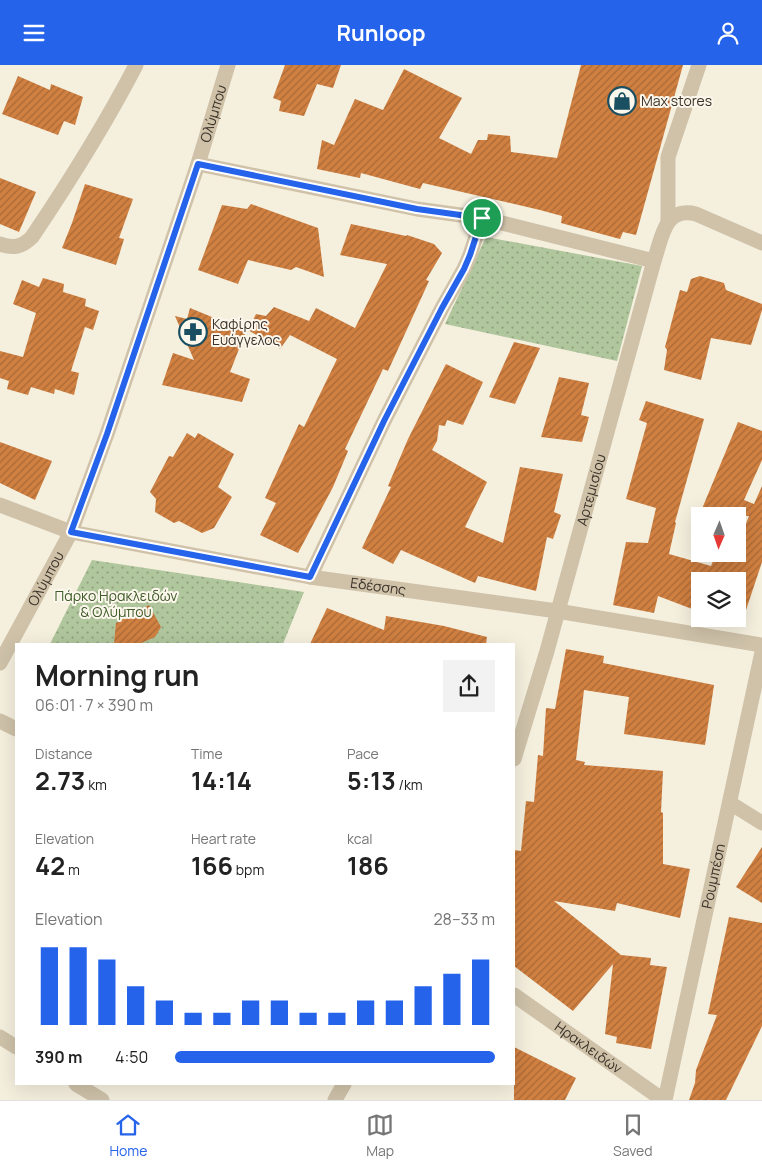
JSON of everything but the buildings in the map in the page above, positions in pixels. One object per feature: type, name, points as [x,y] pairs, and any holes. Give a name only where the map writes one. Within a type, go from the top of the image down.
[{"type":"street","points":[[0,243],[13,247],[20,246],[32,237],[94,141],[136,65]]},
{"type":"street","name":"Ολύμπου","points":[[0,663],[71,532],[107,434],[198,164],[228,65]]},
{"type":"street","name":"Αρτεμισίου","points":[[515,756],[547,651],[654,261],[671,217],[668,157],[699,65]]},
{"type":"street","points":[[198,164],[417,209],[482,218],[654,261]]},
{"type":"street","points":[[671,217],[685,212],[696,214],[762,243]]},
{"type":"street","points":[[310,577],[393,404],[464,269],[482,218]]},
{"type":"street","name":"Εδέσσης","points":[[0,505],[71,532],[310,577],[558,611],[762,645]]},
{"type":"street","name":"Ρουμπέση","points":[[664,1100],[762,652]]},
{"type":"street","points":[[0,721],[15,728]]},
{"type":"street","points":[[730,803],[762,823]]},
{"type":"street","name":"Ηρακλειδών","points":[[515,996],[664,1100]]},
{"type":"street","points":[[0,1037],[15,1046]]},
{"type":"street","points":[[78,1085],[102,1100]]},
{"type":"street","points":[[334,1100],[343,1085]]},
{"type":"green space","points":[[486,237],[642,266],[617,361],[445,324]]},
{"type":"green space","name":"Πάρκο Ηρακλειδών & Ολύμπου","points":[[92,560],[304,592],[283,643],[50,643]]},
{"type":"place","name":"Max stores","points":[[622,101]]},
{"type":"place","name":"Καφίρης Ευάγγελος","points":[[193,332]]},
{"type":"route","points":[[198,164],[417,209],[482,218],[464,269],[384,421],[310,577],[71,532],[107,434],[198,164]]}]
